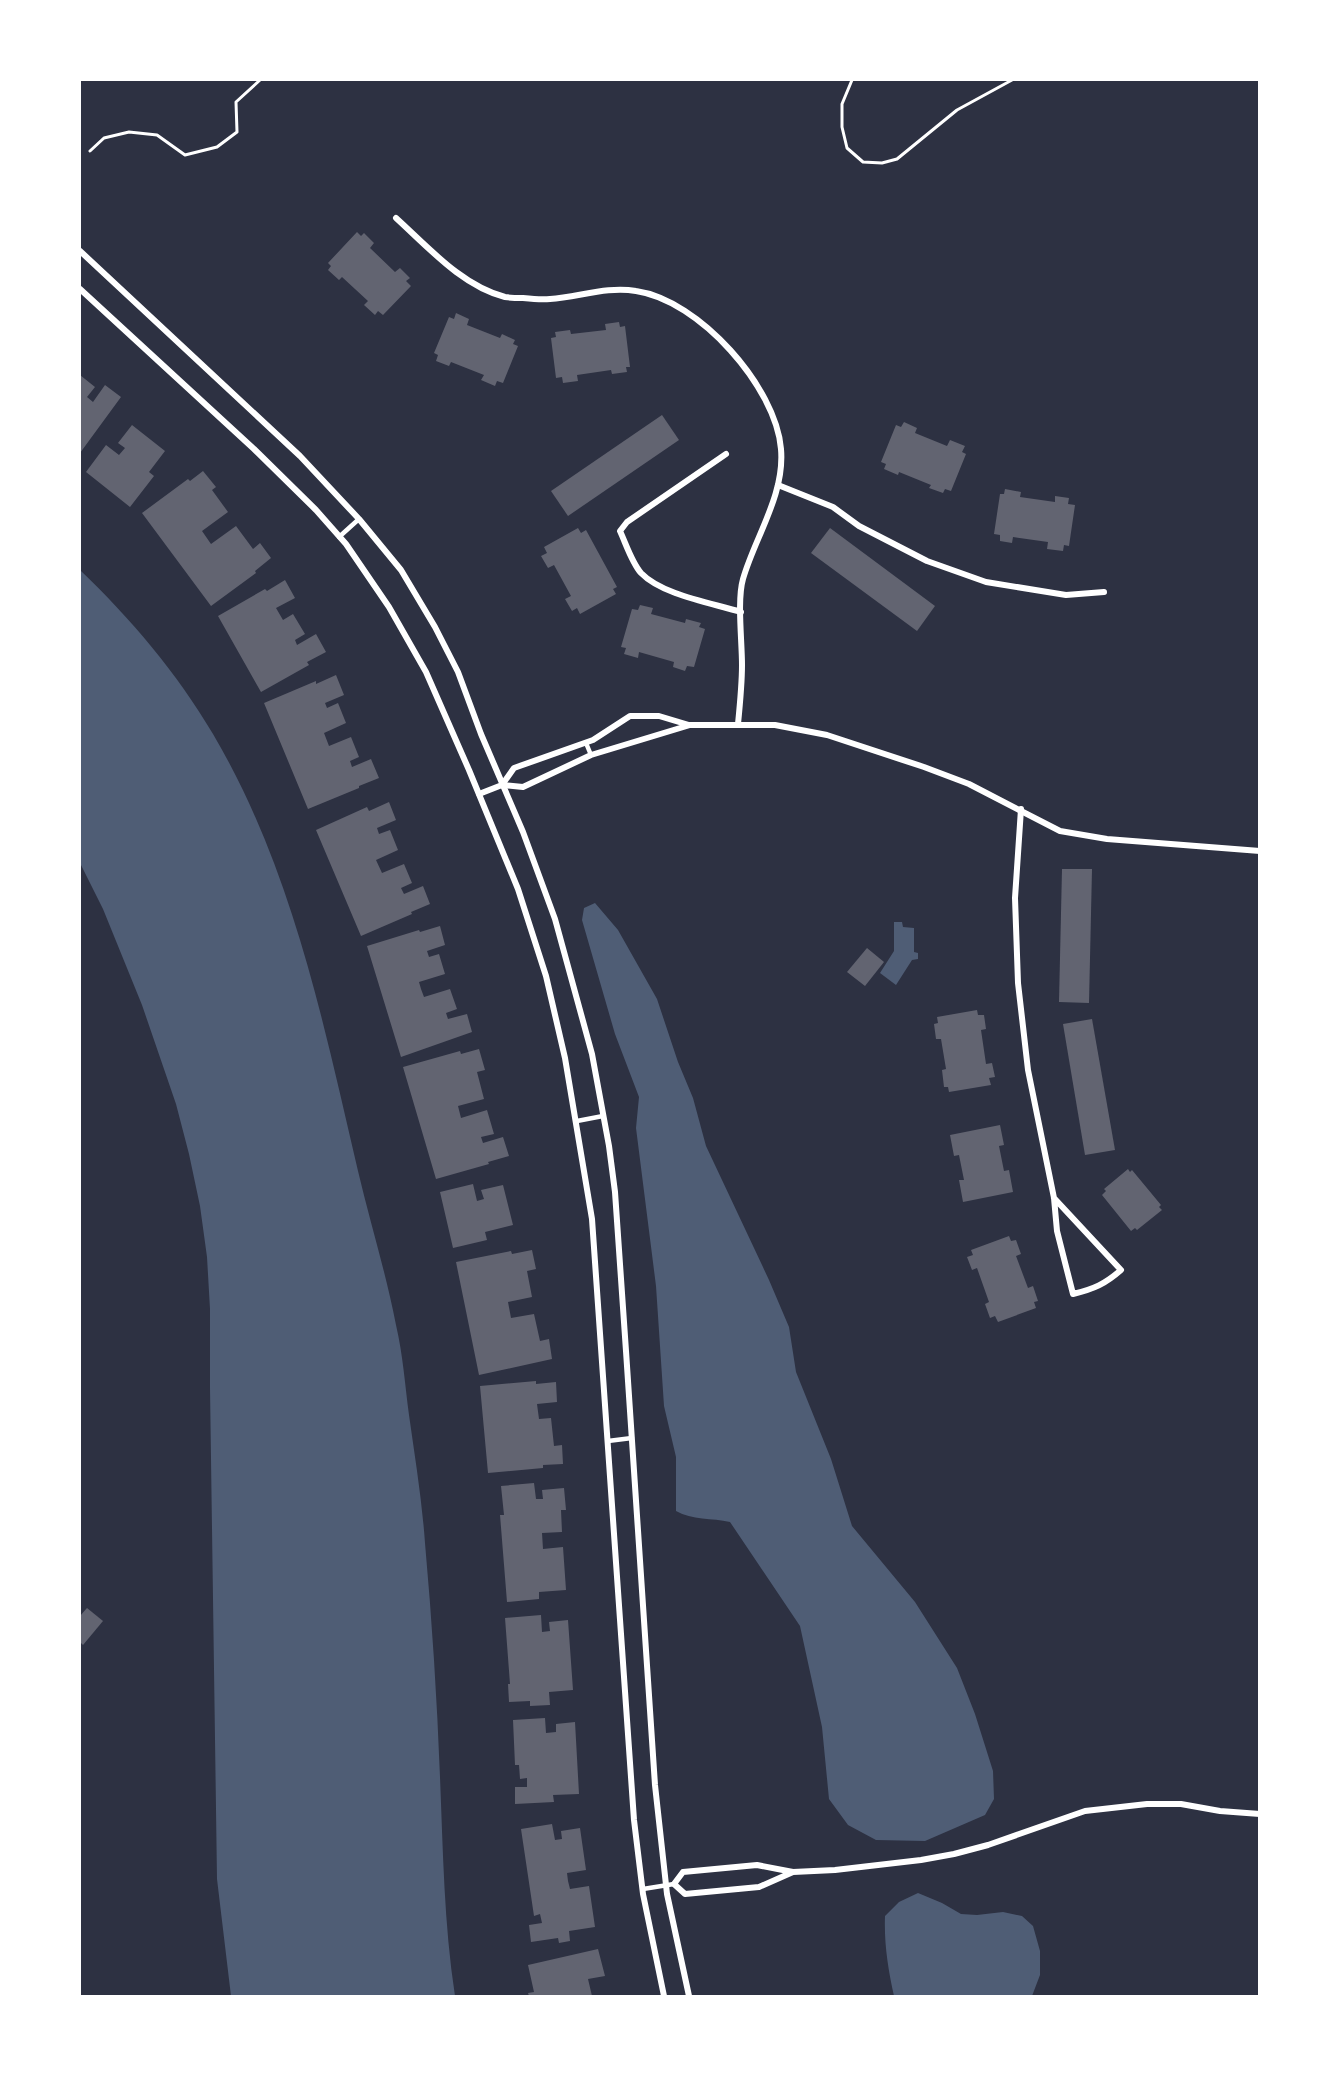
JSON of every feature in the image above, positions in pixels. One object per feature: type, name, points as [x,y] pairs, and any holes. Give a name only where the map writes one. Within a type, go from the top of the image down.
[{"type":"street","points":[[396,218],[467,281],[506,297],[549,300],[611,290],[636,291],[664,299],[688,313],[713,334],[744,366],[765,399],[778,431],[782,451],[778,485],[742,581],[742,666],[738,724]]},
{"type":"street","points":[[80,251],[300,456],[359,519],[401,570],[435,627],[458,672],[523,832],[555,919],[592,1054],[615,1191],[656,1785],[680,1961],[689,1996]]},
{"type":"street","points":[[80,289],[261,456],[316,510],[365,572],[410,642],[442,706],[518,889],[535,939],[565,1058],[592,1219],[629,1762],[643,1889],[663,1996]]},
{"type":"street","points":[[726,454],[627,522],[620,531],[640,572],[653,582],[672,591],[741,612]]},
{"type":"street","points":[[778,485],[832,507],[860,526],[927,561],[986,582],[1066,595],[1104,592]]},
{"type":"street","points":[[502,785],[514,768],[593,740],[624,719],[636,714],[659,716],[690,725]]},
{"type":"street","points":[[479,794],[502,785],[523,787],[591,755],[690,725],[774,725],[827,735],[924,767],[969,784],[1060,831],[1107,839],[1260,851]]},
{"type":"street","points":[[1021,809],[1015,898],[1018,983],[1028,1071],[1054,1198],[1057,1231],[1073,1294],[1093,1289],[1121,1270],[1054,1198]]},
{"type":"street","points":[[670,1885],[683,1872],[757,1865],[793,1872],[835,1870],[954,1854],[988,1845],[1085,1811],[1116,1807],[1181,1804],[1220,1811],[1260,1814]]},
{"type":"street","points":[[670,1885],[685,1894],[759,1887],[793,1872]]},
{"type":"lane","points":[[339,537],[359,519]]},
{"type":"lane","points":[[586,743],[591,755]]},
{"type":"lane","points":[[577,1121],[603,1116]]},
{"type":"lane","points":[[608,1441],[632,1438]]},
{"type":"lane","points":[[643,1889],[670,1885]]},
{"type":"path","points":[[90,151],[104,138],[129,132],[157,135],[185,155],[217,147],[237,132],[236,102],[260,80]]},
{"type":"path","points":[[852,80],[842,104],[842,127],[847,148],[863,162],[882,164],[897,159],[957,110],[1012,80]]},
{"type":"water","points":[[80,570],[117,608],[169,668],[213,734],[264,838],[284,892],[318,1002],[388,1286],[402,1359],[428,1572],[436,1689],[446,1914],[455,1996],[231,1996],[217,1879],[210,1309],[207,1257],[200,1206],[176,1104],[142,1005],[103,909],[80,863]]},
{"type":"water","points":[[595,903],[618,930],[657,999],[693,1098],[706,1146],[789,1327],[796,1372],[831,1459],[852,1526],[915,1602],[957,1668],[975,1714],[993,1771],[994,1799],[985,1815],[925,1841],[876,1840],[848,1825],[829,1799],[822,1727],[800,1626],[730,1522],[695,1517],[676,1511],[676,1457],[664,1406],[656,1286],[636,1128],[639,1097],[615,1034],[582,920],[584,908]]},
{"type":"water","points":[[894,922],[902,922],[903,927],[914,928],[914,952],[918,953],[918,959],[912,960],[896,985],[880,973],[894,951]]},
{"type":"water","points":[[918,1893],[961,1914],[1003,1912],[1022,1916],[1033,1926],[1040,1951],[1040,1975],[1032,1996],[894,1996],[887,1956],[885,1916],[899,1902]]},
{"type":"building","points":[[357,232],[361,236],[364,233],[374,243],[370,248],[395,272],[400,268],[410,278],[406,281],[411,286],[383,315],[378,311],[375,315],[364,305],[368,301],[342,277],[339,280],[328,270],[331,266],[328,263]]},
{"type":"building","points":[[456,313],[469,319],[467,325],[500,338],[502,334],[515,340],[513,344],[518,346],[503,383],[497,381],[495,386],[481,380],[484,375],[451,362],[449,366],[436,361],[438,355],[434,353],[449,317],[454,319]]},
{"type":"building","points":[[619,322],[620,327],[625,326],[630,367],[626,367],[627,372],[612,374],[611,370],[577,375],[578,381],[563,383],[562,377],[556,378],[551,338],[556,337],[555,332],[570,330],[571,334],[606,330],[605,324]]},
{"type":"building","points":[[80,375],[95,387],[87,397],[93,402],[105,385],[121,397],[80,453]]},
{"type":"building","points":[[662,415],[679,440],[568,516],[551,491]]},
{"type":"building","points":[[904,422],[917,428],[915,433],[947,446],[950,440],[965,446],[962,452],[966,454],[951,491],[945,489],[943,493],[929,488],[931,485],[899,472],[898,475],[884,469],[886,464],[881,462],[896,425],[901,427]]},
{"type":"building","points":[[132,425],[165,451],[149,472],[154,476],[130,507],[86,472],[106,445],[119,455],[125,448],[118,443]]},
{"type":"building","points":[[203,471],[216,487],[212,490],[228,512],[202,531],[211,544],[236,526],[253,549],[260,543],[271,558],[255,571],[256,573],[211,606],[142,513],[188,479],[190,481]]},
{"type":"building","points":[[1005,489],[1021,492],[1020,497],[1055,502],[1055,496],[1069,498],[1068,504],[1075,505],[1069,546],[1064,545],[1063,551],[1047,549],[1048,542],[1013,537],[1012,543],[1000,541],[1000,535],[994,534],[1000,494],[1004,494]]},
{"type":"building","points":[[578,528],[581,533],[586,530],[617,587],[613,589],[616,594],[580,614],[577,608],[572,611],[565,599],[571,596],[554,565],[548,568],[541,556],[547,553],[544,547]]},
{"type":"building","points":[[830,528],[935,606],[917,631],[811,553]]},
{"type":"building","points":[[285,580],[295,598],[276,608],[283,620],[293,614],[305,634],[295,640],[297,645],[316,634],[326,652],[307,662],[309,665],[261,692],[218,616]]},
{"type":"building","points":[[640,605],[653,608],[651,614],[685,623],[686,619],[701,623],[699,627],[705,629],[694,667],[687,666],[685,671],[673,667],[674,662],[639,652],[638,658],[624,654],[626,648],[621,647],[632,609],[638,610]]},
{"type":"building","points":[[336,675],[344,695],[325,703],[327,708],[338,703],[346,723],[324,733],[329,746],[351,737],[359,757],[350,761],[352,767],[371,759],[379,778],[308,809],[264,703]]},
{"type":"building","points":[[389,802],[396,820],[377,828],[379,834],[390,830],[398,850],[376,860],[382,873],[404,864],[412,883],[401,888],[404,894],[423,886],[430,904],[361,936],[316,830],[367,807],[369,811]]},
{"type":"building","points":[[1062,869],[1092,869],[1089,1003],[1059,1002]]},
{"type":"building","points":[[440,926],[445,945],[427,951],[429,957],[439,954],[445,974],[419,982],[421,989],[424,997],[450,989],[457,1009],[446,1013],[448,1019],[467,1014],[472,1032],[401,1057],[367,946]]},
{"type":"building","points":[[867,948],[884,962],[865,986],[847,972]]},
{"type":"building","points":[[977,1010],[978,1015],[984,1015],[986,1029],[981,1030],[986,1064],[992,1063],[995,1077],[989,1078],[991,1085],[949,1092],[948,1087],[944,1087],[942,1070],[946,1069],[941,1039],[936,1039],[934,1024],[938,1023],[937,1017]]},
{"type":"building","points":[[1092,1019],[1115,1150],[1085,1155],[1063,1024]]},
{"type":"building","points":[[479,1049],[485,1070],[477,1072],[484,1099],[458,1106],[461,1118],[487,1110],[494,1134],[481,1137],[483,1143],[503,1137],[509,1156],[436,1179],[403,1067],[460,1051],[461,1054]]},
{"type":"building","points":[[1000,1125],[1004,1145],[999,1146],[1004,1171],[1009,1170],[1013,1192],[963,1202],[959,1180],[964,1180],[959,1155],[954,1156],[950,1135]]},
{"type":"building","points":[[1128,1169],[1130,1172],[1132,1170],[1161,1205],[1159,1207],[1162,1210],[1137,1230],[1135,1228],[1131,1231],[1102,1195],[1106,1191],[1104,1189]]},
{"type":"building","points":[[473,1184],[477,1201],[484,1199],[481,1190],[503,1185],[513,1225],[485,1232],[487,1240],[453,1248],[440,1192]]},
{"type":"building","points":[[1009,1236],[1011,1241],[1016,1240],[1021,1254],[1016,1256],[1028,1288],[1033,1286],[1038,1301],[1034,1302],[1036,1308],[998,1322],[995,1316],[990,1318],[985,1304],[989,1302],[977,1268],[972,1270],[967,1257],[973,1255],[971,1250]]},
{"type":"building","points":[[532,1250],[536,1269],[527,1271],[532,1297],[508,1302],[511,1318],[534,1314],[540,1341],[549,1339],[552,1359],[479,1375],[456,1262],[511,1251],[512,1254]]},
{"type":"building","points":[[536,1381],[536,1384],[556,1382],[557,1402],[537,1404],[539,1419],[551,1418],[554,1446],[562,1445],[563,1464],[488,1473],[480,1386]]},
{"type":"building","points":[[534,1483],[536,1499],[543,1499],[542,1490],[564,1488],[566,1510],[561,1510],[562,1532],[542,1533],[543,1549],[563,1547],[566,1590],[539,1592],[539,1599],[507,1602],[500,1515],[504,1515],[501,1486]]},
{"type":"building","points":[[87,1608],[103,1621],[83,1645],[80,1642],[80,1616]]},
{"type":"building","points":[[541,1615],[542,1632],[550,1631],[549,1622],[568,1620],[573,1690],[549,1692],[550,1705],[530,1706],[530,1701],[509,1702],[508,1684],[510,1684],[505,1618]]},
{"type":"building","points":[[545,1718],[546,1733],[556,1732],[556,1724],[575,1722],[579,1794],[553,1795],[554,1802],[515,1804],[515,1787],[527,1787],[527,1778],[520,1779],[519,1765],[515,1765],[513,1720]]},
{"type":"building","points":[[552,1824],[555,1840],[562,1839],[561,1831],[580,1828],[586,1870],[567,1873],[568,1881],[570,1889],[589,1886],[595,1927],[569,1931],[570,1941],[559,1943],[558,1938],[531,1942],[529,1925],[542,1923],[540,1914],[534,1916],[521,1829]]},
{"type":"building","points":[[598,1949],[605,1976],[588,1979],[592,1996],[529,1996],[528,1993],[534,1992],[528,1965]]}]
